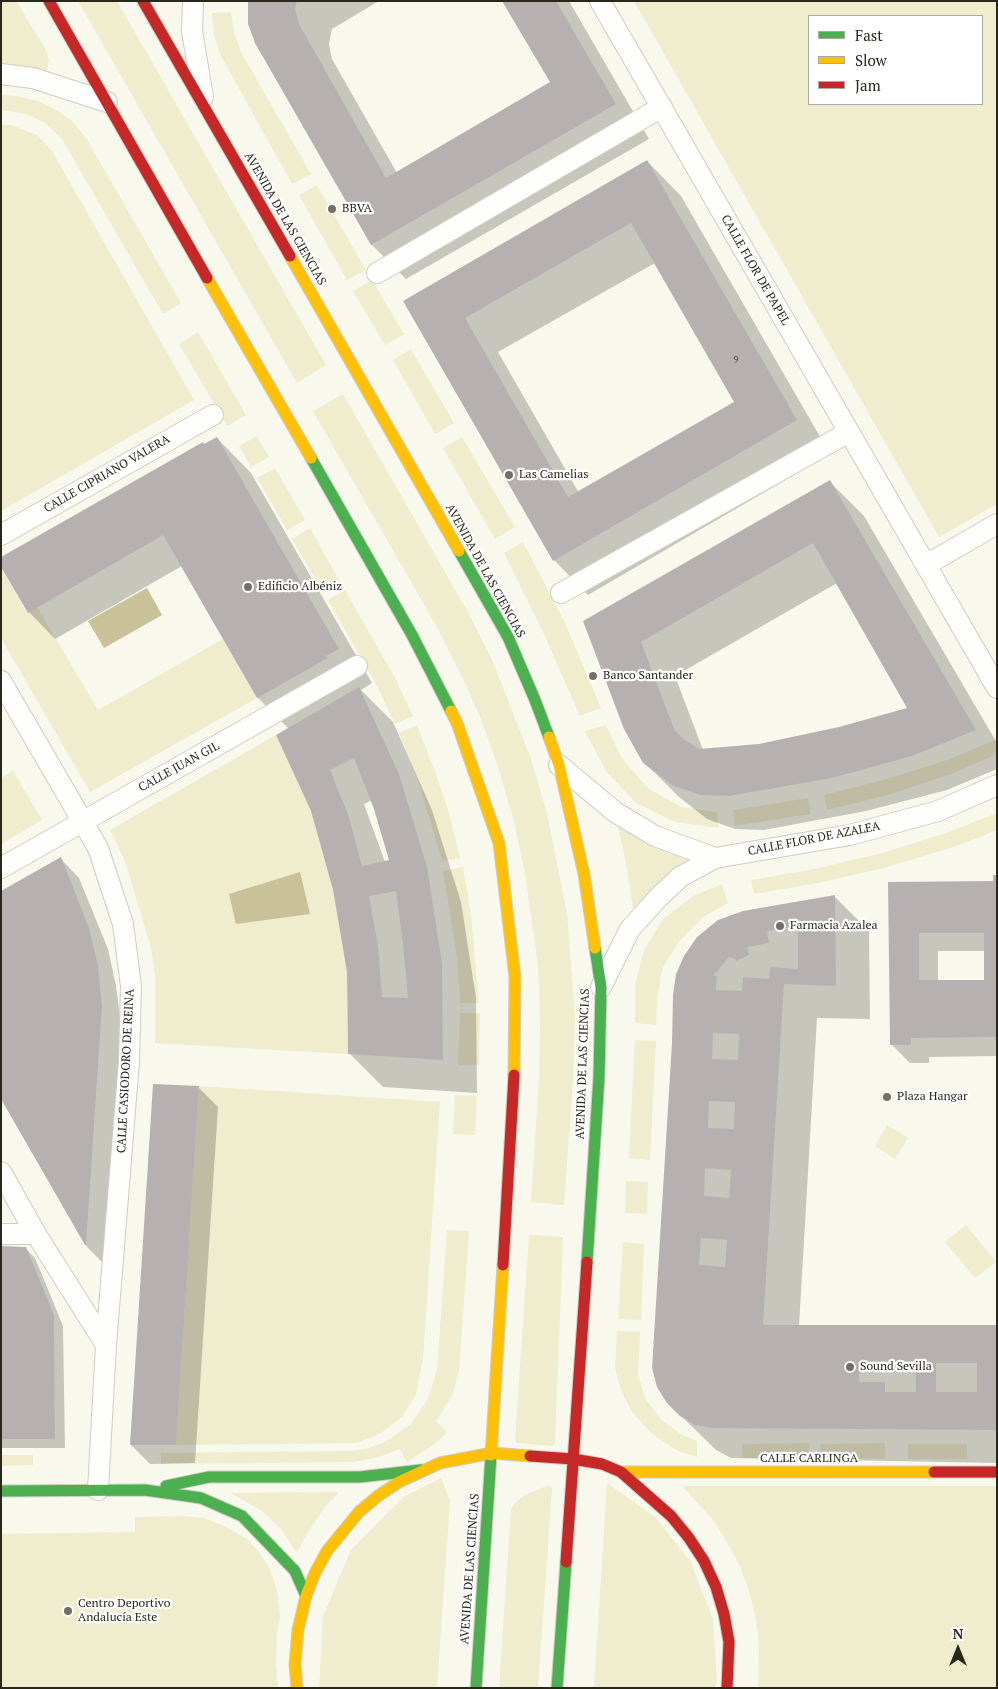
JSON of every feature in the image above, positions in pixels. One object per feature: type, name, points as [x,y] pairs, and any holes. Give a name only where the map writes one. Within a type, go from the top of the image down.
[{"type":"main road","name":"AVENIDA DE LAS CIENCIAS","points":[[49,1],[412,634],[457,723],[499,843],[515,977],[514,1086],[476,1688]]},
{"type":"main road","name":"AVENIDA DE LAS CIENCIAS","points":[[143,1],[508,637],[535,700],[559,765],[584,874],[600,987],[597,1104],[558,1688]]},
{"type":"main road","points":[[297,1688],[295,1664],[298,1630],[306,1596],[327,1551],[353,1518],[378,1496],[398,1482],[421,1470],[456,1458],[492,1452],[573,1459],[602,1464],[621,1472],[671,1516],[689,1538],[704,1561],[716,1587],[724,1614],[729,1642],[727,1688]]},
{"type":"main road","points":[[144,1490],[209,1478],[360,1478],[421,1470]]},
{"type":"main road","name":"CALLE CARLINGA","points":[[621,1472],[997,1472]]},
{"type":"main road","points":[[1,1490],[144,1490],[201,1498],[242,1516],[294,1572],[306,1596]]},
{"type":"street","points":[[193,1],[192,31],[205,109]]},
{"type":"street","name":"CALLE FLOR DE PAPEL","points":[[600,1],[997,688]]},
{"type":"street","points":[[1,74],[33,78],[107,102]]},
{"type":"street","points":[[377,272],[662,107]]},
{"type":"street","name":"CALLE CIPRIANO VALERA","points":[[1,534],[213,415]]},
{"type":"street","points":[[561,593],[849,432]]},
{"type":"street","points":[[926,565],[997,524]]},
{"type":"street","name":"CALLE JUAN GIL","points":[[1,868],[357,666]]},
{"type":"street","name":"CALLE CASIODORO DE REINA","points":[[1,681],[98,848],[122,924],[131,986],[129,1061],[106,1344],[98,1490]]},
{"type":"street","points":[[559,765],[615,812],[655,836],[715,858]]},
{"type":"street","name":"CALLE FLOR DE AZALEA","points":[[715,858],[859,832],[938,812],[997,785]]},
{"type":"street","points":[[600,987],[630,929],[680,877],[715,858]]},
{"type":"street","points":[[1,1172],[36,1234],[106,1344]]},
{"type":"street","points":[[1,1234],[36,1234]]},
{"type":"shaded area","points":[[1,1],[16,1],[46,50],[49,60],[47,73],[12,65],[1,65]]},
{"type":"shaded area","points":[[78,1],[117,1],[326,365],[297,383]]},
{"type":"shaded area","points":[[634,1],[997,1],[997,504],[939,537]]},
{"type":"shaded area","points":[[231,12],[234,32],[241,52],[311,174],[292,184],[221,56],[214,35],[212,13]]},
{"type":"shaded area","points":[[1,95],[17,96],[38,101],[58,111],[72,121],[86,138],[181,303],[163,314],[62,139],[45,123],[26,114],[1,110]]},
{"type":"shaded area","points":[[1,125],[11,125],[37,135],[52,151],[194,400],[1,511]]},
{"type":"shaded area","points":[[317,185],[366,270],[347,280],[299,195]]},
{"type":"shaded area","points":[[372,280],[404,334],[385,345],[353,291]]},
{"type":"shaded area","points":[[198,332],[246,415],[227,426],[179,344]]},
{"type":"shaded area","points":[[411,349],[454,423],[435,434],[393,360]]},
{"type":"shaded area","points":[[343,394],[469,614],[493,662],[531,759],[547,813],[567,913],[575,1016],[573,1081],[564,1205],[531,1202],[539,1079],[540,1018],[538,965],[524,868],[513,818],[481,719],[462,677],[438,629],[313,411]]},
{"type":"shaded area","points":[[257,436],[269,457],[251,467],[239,446]]},
{"type":"shaded area","points":[[462,437],[515,527],[495,539],[443,448]]},
{"type":"shaded area","points":[[275,468],[305,520],[287,530],[257,478]]},
{"type":"shaded area","points":[[310,528],[340,582],[323,592],[292,539]]},
{"type":"shaded area","points":[[523,542],[565,623],[601,708],[580,716],[544,634],[504,553]]},
{"type":"shaded area","points":[[1,567],[27,613],[37,607],[98,710],[223,639],[257,698],[90,792],[1,638]]},
{"type":"shaded area","points":[[147,588],[162,615],[104,648],[88,621]]},
{"type":"shaded area","points":[[345,590],[395,678],[413,716],[395,724],[377,686],[328,600]]},
{"type":"shaded area","points":[[417,725],[450,816],[460,858],[442,861],[416,775],[399,733]]},
{"type":"shaded area","points":[[606,725],[622,759],[649,789],[681,807],[717,812],[718,828],[675,822],[636,803],[606,771],[585,731]]},
{"type":"shaded area","points":[[276,735],[311,811],[333,890],[347,972],[348,1054],[155,1043],[155,976],[151,948],[125,861],[110,830]]},
{"type":"shaded area","points":[[997,739],[997,748],[993,756],[951,774],[888,795],[827,810],[824,795],[883,780],[947,760]]},
{"type":"shaded area","points":[[13,771],[42,820],[1,844],[1,778]]},
{"type":"shaded area","points":[[808,798],[811,814],[734,826],[733,810]]},
{"type":"shaded area","points":[[997,813],[997,830],[957,846],[884,868],[818,883],[754,894],[751,880],[815,869],[882,853],[946,833]]},
{"type":"shaded area","points":[[618,826],[641,840],[671,853],[701,859],[677,871],[653,888],[633,911],[627,868]]},
{"type":"shaded area","points":[[463,867],[471,914],[479,1003],[460,1003],[457,958],[443,871]]},
{"type":"shaded area","points":[[300,872],[310,914],[236,924],[229,894]]},
{"type":"shaded area","points":[[722,884],[728,903],[703,917],[678,943],[662,969],[657,1001],[656,1025],[635,1023],[635,986],[644,950],[663,919],[693,896]]},
{"type":"shaded area","points":[[460,1013],[480,1013],[479,1065],[458,1065]]},
{"type":"shaded area","points":[[635,1040],[656,1041],[650,1160],[629,1158]]},
{"type":"shaded area","points":[[199,1086],[440,1102],[423,1359],[416,1394],[402,1417],[381,1433],[357,1443],[176,1445]]},
{"type":"shaded area","points":[[455,1095],[477,1096],[475,1135],[453,1134]]},
{"type":"shaded area","points":[[887,1125],[908,1138],[895,1159],[875,1146]]},
{"type":"shaded area","points":[[626,1181],[648,1182],[647,1214],[625,1213]]},
{"type":"shaded area","points":[[966,1225],[996,1262],[975,1278],[945,1242]]},
{"type":"shaded area","points":[[447,1230],[469,1231],[459,1370],[453,1394],[436,1421],[446,1431],[446,1434],[432,1446],[407,1462],[400,1449],[379,1457],[354,1462],[161,1464],[161,1453],[350,1451],[366,1449],[385,1442],[410,1425],[428,1399],[437,1370]]},
{"type":"shaded area","points":[[529,1235],[563,1237],[555,1443],[553,1446],[517,1443],[515,1440]]},
{"type":"shaded area","points":[[623,1242],[644,1244],[641,1320],[618,1319]]},
{"type":"shaded area","points":[[617,1331],[640,1332],[638,1375],[646,1400],[662,1420],[682,1435],[697,1441],[697,1457],[676,1450],[652,1434],[632,1412],[622,1393],[615,1368]]},
{"type":"shaded area","points":[[809,1443],[809,1458],[742,1458],[742,1444]]},
{"type":"shaded area","points":[[885,1443],[885,1459],[820,1458],[821,1444]]},
{"type":"shaded area","points":[[908,1444],[967,1444],[967,1459],[908,1459]]},
{"type":"shaded area","points":[[1,1455],[33,1455],[33,1465],[1,1466]]},
{"type":"shaded area","points":[[441,1478],[450,1500],[437,1688],[319,1688],[323,1616],[351,1550],[403,1497]]},
{"type":"shaded area","points":[[607,1483],[655,1517],[691,1562],[713,1620],[717,1681],[715,1688],[594,1688]]},
{"type":"shaded area","points":[[549,1485],[552,1488],[538,1688],[499,1688],[511,1509],[525,1495]]},
{"type":"shaded area","points":[[682,1486],[997,1486],[997,1688],[758,1688],[758,1634],[754,1609],[747,1585],[738,1562],[715,1522]]},
{"type":"shaded area","points":[[339,1492],[325,1507],[308,1532],[297,1553],[281,1529],[262,1511],[231,1493]]},
{"type":"shaded area","points":[[184,1516],[204,1518],[246,1538],[259,1552],[270,1569],[277,1591],[280,1615],[276,1662],[278,1688],[1,1688],[1,1534],[135,1532],[135,1517]]},
{"type":"building","points":[[248,1],[297,1],[295,9],[299,24],[386,178],[550,82],[502,1],[556,1],[616,104],[371,245],[255,43],[248,24]]},
{"type":"building","points":[[647,160],[797,420],[553,561],[403,301]],"holes":[[[631,223],[734,402],[568,497],[465,318]]]},
{"type":"building","name":"Edificio Albéniz","points":[[217,437],[339,649],[326,656],[328,658],[257,698],[163,535],[28,613],[1,567],[1,557],[203,442],[204,444]]},
{"type":"building","points":[[830,480],[976,730],[912,756],[832,778],[729,796],[700,795],[672,785],[643,763],[624,729],[583,621]],"holes":[[[813,543],[907,708],[839,727],[759,744],[699,749],[675,731],[641,642]]]},
{"type":"building","points":[[359,687],[399,774],[427,867],[442,963],[443,1060],[348,1054],[347,972],[333,890],[311,811],[276,735]],"holes":[[[354,758],[374,809],[389,860],[362,866],[349,817],[330,770]],[[396,891],[403,944],[408,998],[382,997],[378,946],[369,896]]]},
{"type":"building","points":[[61,857],[89,928],[98,966],[102,1006],[86,1245],[1,1099],[1,891]]},
{"type":"building","points":[[993,875],[997,875],[997,1037],[911,1038],[911,1045],[890,1045],[888,882],[993,881]],"holes":[[[919,933],[984,933],[984,980],[919,980]]]},
{"type":"building","points":[[835,895],[836,986],[784,984],[763,1325],[997,1325],[997,1430],[713,1428],[695,1425],[680,1416],[667,1403],[657,1387],[652,1368],[672,1043],[673,995],[676,974],[684,956],[697,937],[718,920],[743,911]],"holes":[[[798,926],[798,969],[770,967],[769,979],[743,977],[742,991],[716,990],[717,976],[713,976],[729,957],[736,961],[749,955],[747,947],[769,943],[767,931]],[[713,1033],[739,1034],[738,1060],[712,1059]],[[709,1101],[735,1102],[734,1129],[708,1128]],[[705,1168],[731,1170],[729,1198],[704,1196]],[[701,1238],[727,1240],[725,1267],[699,1265]],[[859,1361],[915,1361],[916,1392],[885,1392],[885,1382],[859,1382]],[[936,1363],[977,1363],[977,1392],[936,1392]]]},
{"type":"building","points":[[153,1084],[199,1086],[176,1445],[130,1445]]},
{"type":"building","points":[[1,1246],[26,1247],[54,1315],[55,1439],[1,1439]]},
{"type":"traffic: fast","points":[[311,458],[412,635],[451,711]]},
{"type":"traffic: fast","points":[[459,551],[508,637],[549,737]]},
{"type":"traffic: fast","points":[[587,1262],[599,1077],[601,987],[595,948]]},
{"type":"traffic: fast","points":[[476,1688],[491,1455]]},
{"type":"traffic: fast","points":[[166,1486],[209,1477],[360,1477],[421,1470]]},
{"type":"traffic: fast","points":[[1,1491],[145,1490],[201,1498],[242,1516],[295,1571],[306,1596]]},
{"type":"traffic: fast","points":[[557,1688],[566,1562]]},
{"type":"traffic: slow","points":[[290,256],[459,551]]},
{"type":"traffic: slow","points":[[207,278],[311,458]]},
{"type":"traffic: slow","points":[[451,711],[457,723],[499,843],[515,977],[514,1075]]},
{"type":"traffic: slow","points":[[549,737],[559,765],[584,874],[595,948]]},
{"type":"traffic: slow","points":[[491,1455],[503,1265]]},
{"type":"traffic: slow","points":[[297,1688],[295,1664],[298,1630],[306,1596],[315,1573],[327,1551],[359,1512],[399,1482],[440,1463],[492,1453],[530,1456]]},
{"type":"traffic: slow","points":[[621,1472],[934,1472]]},
{"type":"traffic: jam","points":[[49,1],[207,278]]},
{"type":"traffic: jam","points":[[143,1],[290,256]]},
{"type":"traffic: jam","points":[[503,1265],[514,1075]]},
{"type":"traffic: jam","points":[[566,1562],[587,1262]]},
{"type":"traffic: jam","points":[[530,1456],[573,1459],[602,1464],[621,1472],[671,1516],[689,1538],[704,1561],[716,1587],[724,1614],[729,1642],[727,1688]]},
{"type":"traffic: jam","points":[[934,1472],[997,1472]]},
{"type":"place","name":"BBVA","points":[[332,209]]},
{"type":"place","name":"Las Camelias","points":[[509,475]]},
{"type":"place","name":"Edificio Albéniz","points":[[248,587]]},
{"type":"place","name":"Banco Santander","points":[[593,676]]},
{"type":"place","name":"Farmacia Azalea","points":[[780,926]]},
{"type":"place","name":"Plaza Hangar","points":[[887,1097]]},
{"type":"place","name":"Sound Sevilla","points":[[850,1367]]},
{"type":"place","name":"Centro Deportivo Andalucía Este","points":[[68,1611]]}]
